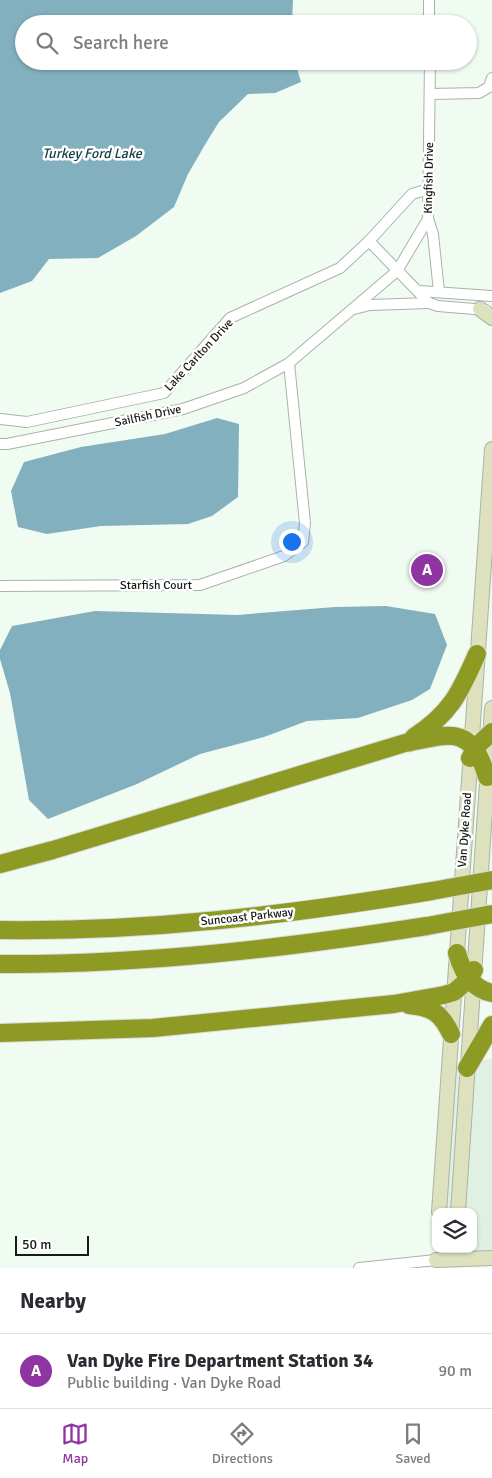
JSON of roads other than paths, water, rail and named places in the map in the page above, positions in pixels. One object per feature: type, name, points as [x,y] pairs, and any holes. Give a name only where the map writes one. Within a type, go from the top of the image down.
[{"type":"highway","points":[[405,743],[443,715],[460,692],[477,654]]},
{"type":"highway","points":[[472,751],[491,733]]},
{"type":"highway","points":[[0,864],[53,850],[405,743],[448,735],[457,736],[482,760],[487,777]]},
{"type":"highway","name":"Suncoast Parkway","points":[[0,930],[98,928],[185,923],[338,906],[492,880]]},
{"type":"highway","points":[[0,964],[76,962],[206,954],[310,944],[492,914]]},
{"type":"highway","points":[[457,953],[460,963],[480,989],[492,993]]},
{"type":"highway","points":[[0,1033],[153,1028],[394,1004],[454,992],[472,977]]},
{"type":"highway","points":[[394,1004],[420,1006],[432,1010],[443,1019],[451,1034]]},
{"type":"highway","points":[[467,1068],[492,1025]]},
{"type":"main road","points":[[486,310],[492,318]]},
{"type":"main road","name":"Van Dyke Road","points":[[439,1208],[492,449]]},
{"type":"main road","name":"Van Dyke Road","points":[[458,1208],[472,977],[492,708]]},
{"type":"main road","points":[[436,1259],[492,1258]]},
{"type":"street","points":[[429,0],[429,15]]},
{"type":"street","points":[[430,70],[431,94],[479,93],[489,87],[492,78]]},
{"type":"street","name":"Kingfish Drive","points":[[288,363],[397,271],[428,219],[431,94]]},
{"type":"street","name":"Lake Carlton Drive","points":[[0,420],[26,422],[164,393],[230,318],[340,268],[369,242],[412,194],[429,189]]},
{"type":"street","points":[[428,219],[433,234],[439,292]]},
{"type":"street","points":[[369,242],[430,303],[438,306],[486,310]]},
{"type":"street","points":[[419,291],[492,296]]},
{"type":"street","points":[[351,310],[370,305],[430,303]]},
{"type":"street","name":"Sailfish Drive","points":[[0,444],[8,444],[183,409],[244,388],[288,363]]},
{"type":"street","name":"Starfish Court","points":[[0,586],[200,585],[284,556],[303,542],[305,523],[288,363]]},
{"type":"street","points":[[359,1268],[436,1259]]},
{"type":"water","name":"Turkey Ford Lake","points":[[0,0],[293,0],[292,15],[15,15],[15,70],[298,70],[301,82],[275,93],[248,94],[219,122],[188,174],[174,207],[136,236],[98,258],[49,259],[32,281],[0,293]]},
{"type":"water","points":[[217,418],[239,424],[238,497],[212,516],[188,524],[101,526],[47,534],[18,527],[11,491],[24,462],[81,447],[165,434]]},
{"type":"water","points":[[386,606],[435,614],[447,645],[430,689],[412,700],[358,718],[307,721],[264,737],[200,754],[137,784],[48,819],[29,800],[10,693],[0,659],[0,650],[12,626],[95,611],[237,615],[335,607]]},
{"type":"place","name":"Van Dyke Fire Department Station 34","points":[[427,570]]}]
